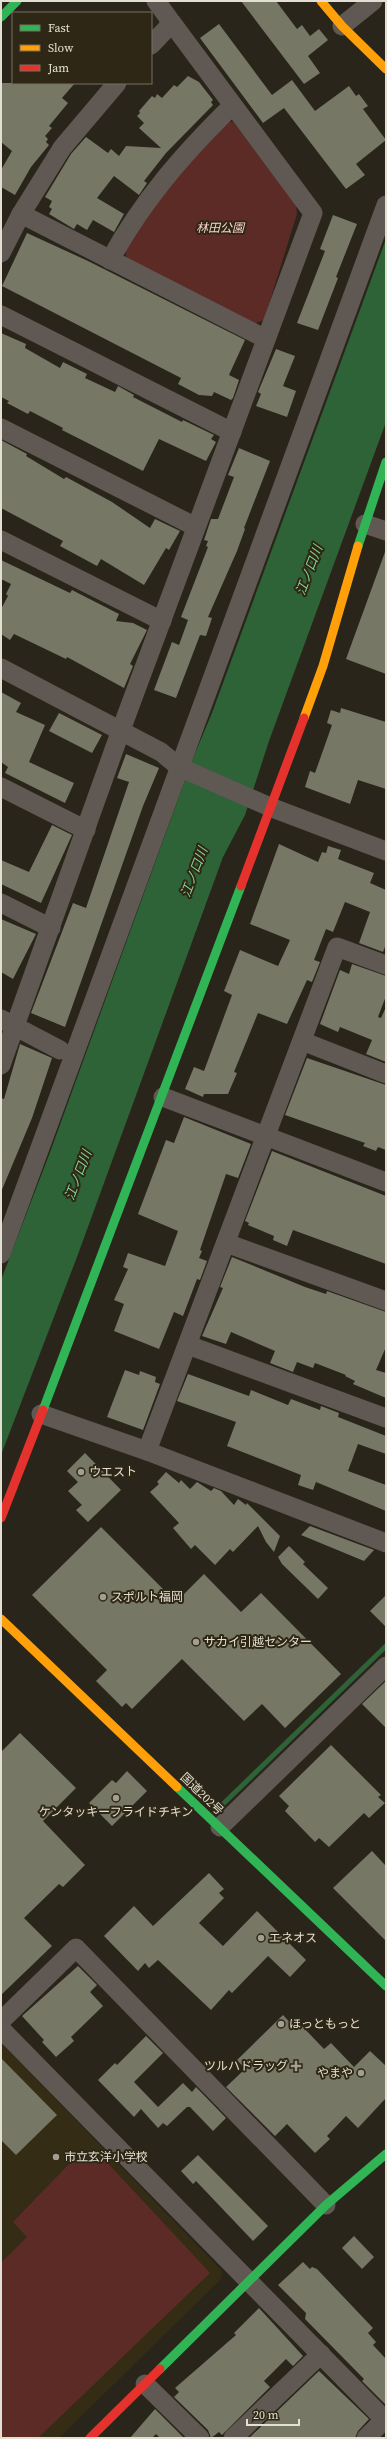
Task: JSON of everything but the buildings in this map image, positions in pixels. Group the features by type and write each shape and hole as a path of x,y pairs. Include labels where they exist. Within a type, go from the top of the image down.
{"main road":[{"path":"1,17 17,1"},
{"path":"321,1 342,26 386,69"},
{"path":"1,1518 163,1097 323,666 365,524 386,462"},
{"name":"国道202号","path":"1,1619 386,1986"},
{"path":"90,2438 326,2205 386,2154"}],"street":[{"path":"1,1065 8,1023 51,928 121,730 313,213 232,106 156,1"},
{"path":"342,26 373,1"},
{"path":"152,44 172,23"},
{"path":"1,253 21,214 62,148 116,84"},
{"path":"110,260 141,209 161,180 192,145 232,106"},
{"path":"1,1254 386,205"},
{"path":"21,214 266,339"},
{"path":"1,315 232,432"},
{"path":"1,428 196,527"},
{"path":"365,524 386,531"},
{"path":"1,540 162,621"},
{"path":"1,668 161,752 179,767 270,806 386,851"},
{"path":"1,787 86,830"},
{"path":"1,903 51,928"},
{"path":"148,1451 337,947 386,965"},
{"path":"8,1023 60,1050"},
{"path":"302,1041 386,1074"},
{"path":"163,1097 386,1182"},
{"path":"226,1243 386,1301"},
{"path":"188,1345 386,1418"},
{"path":"41,1414 148,1451 386,1543"},
{"path":"220,1827 386,1666"},
{"path":"1,2021 76,1948 326,2205"},
{"path":"1,2030 249,2280 385,2421 366,2438"},
{"path":"233,2438 321,2354"},
{"path":"145,2384 200,2438"}],"shaded area":[{"name":"市立玄洋小学校","path":"1,2043 222,2271 221,2279 59,2438 1,2438"}],"green space":[{"name":"林田公園","path":"224,121 233,122 296,204 297,214 264,320 253,324 127,260 125,251 147,213"},
{"name":"市立玄洋小学校","path":"102,2157 210,2273 38,2438 1,2438 1,2263 27,2237 13,2222 75,2158"}],"water":[{"name":"江ノ口川","path":"386,239 386,422 269,741 245,815 223,857 77,1257 1,1455 1,1280 49,1155 193,758 212,713"}],"waterway":[{"path":"222,1805 386,1646"}],"traffic: fast":[{"path":"1,17 17,1"},
{"path":"358,546 386,462"},
{"path":"43,1410 241,886"},
{"path":"177,1787 386,1986"},
{"path":"160,2369 326,2205 386,2154"}],"traffic: slow":[{"path":"321,1 342,26 386,69"},
{"path":"304,718 323,666 358,546"},
{"path":"1,1619 177,1787"}],"traffic: jam":[{"path":"241,886 304,718"},
{"path":"1,1518 43,1410"},
{"path":"90,2438 160,2369"}],"place":[{"name":"ウエスト","path":"81,1472"},
{"name":"スポルト福岡","path":"103,1597"},
{"name":"サカイ引越センター","path":"196,1642"},
{"name":"ケンタッキーフライドチキン","path":"116,1798"},
{"name":"エネオス","path":"261,1938"},
{"name":"ほっともっと","path":"281,2024"},
{"name":"ツルハドラッグ","path":"296,2066"},
{"name":"やまや","path":"361,2073"},
{"name":"市立玄洋小学校","path":"56,2157"}]}
